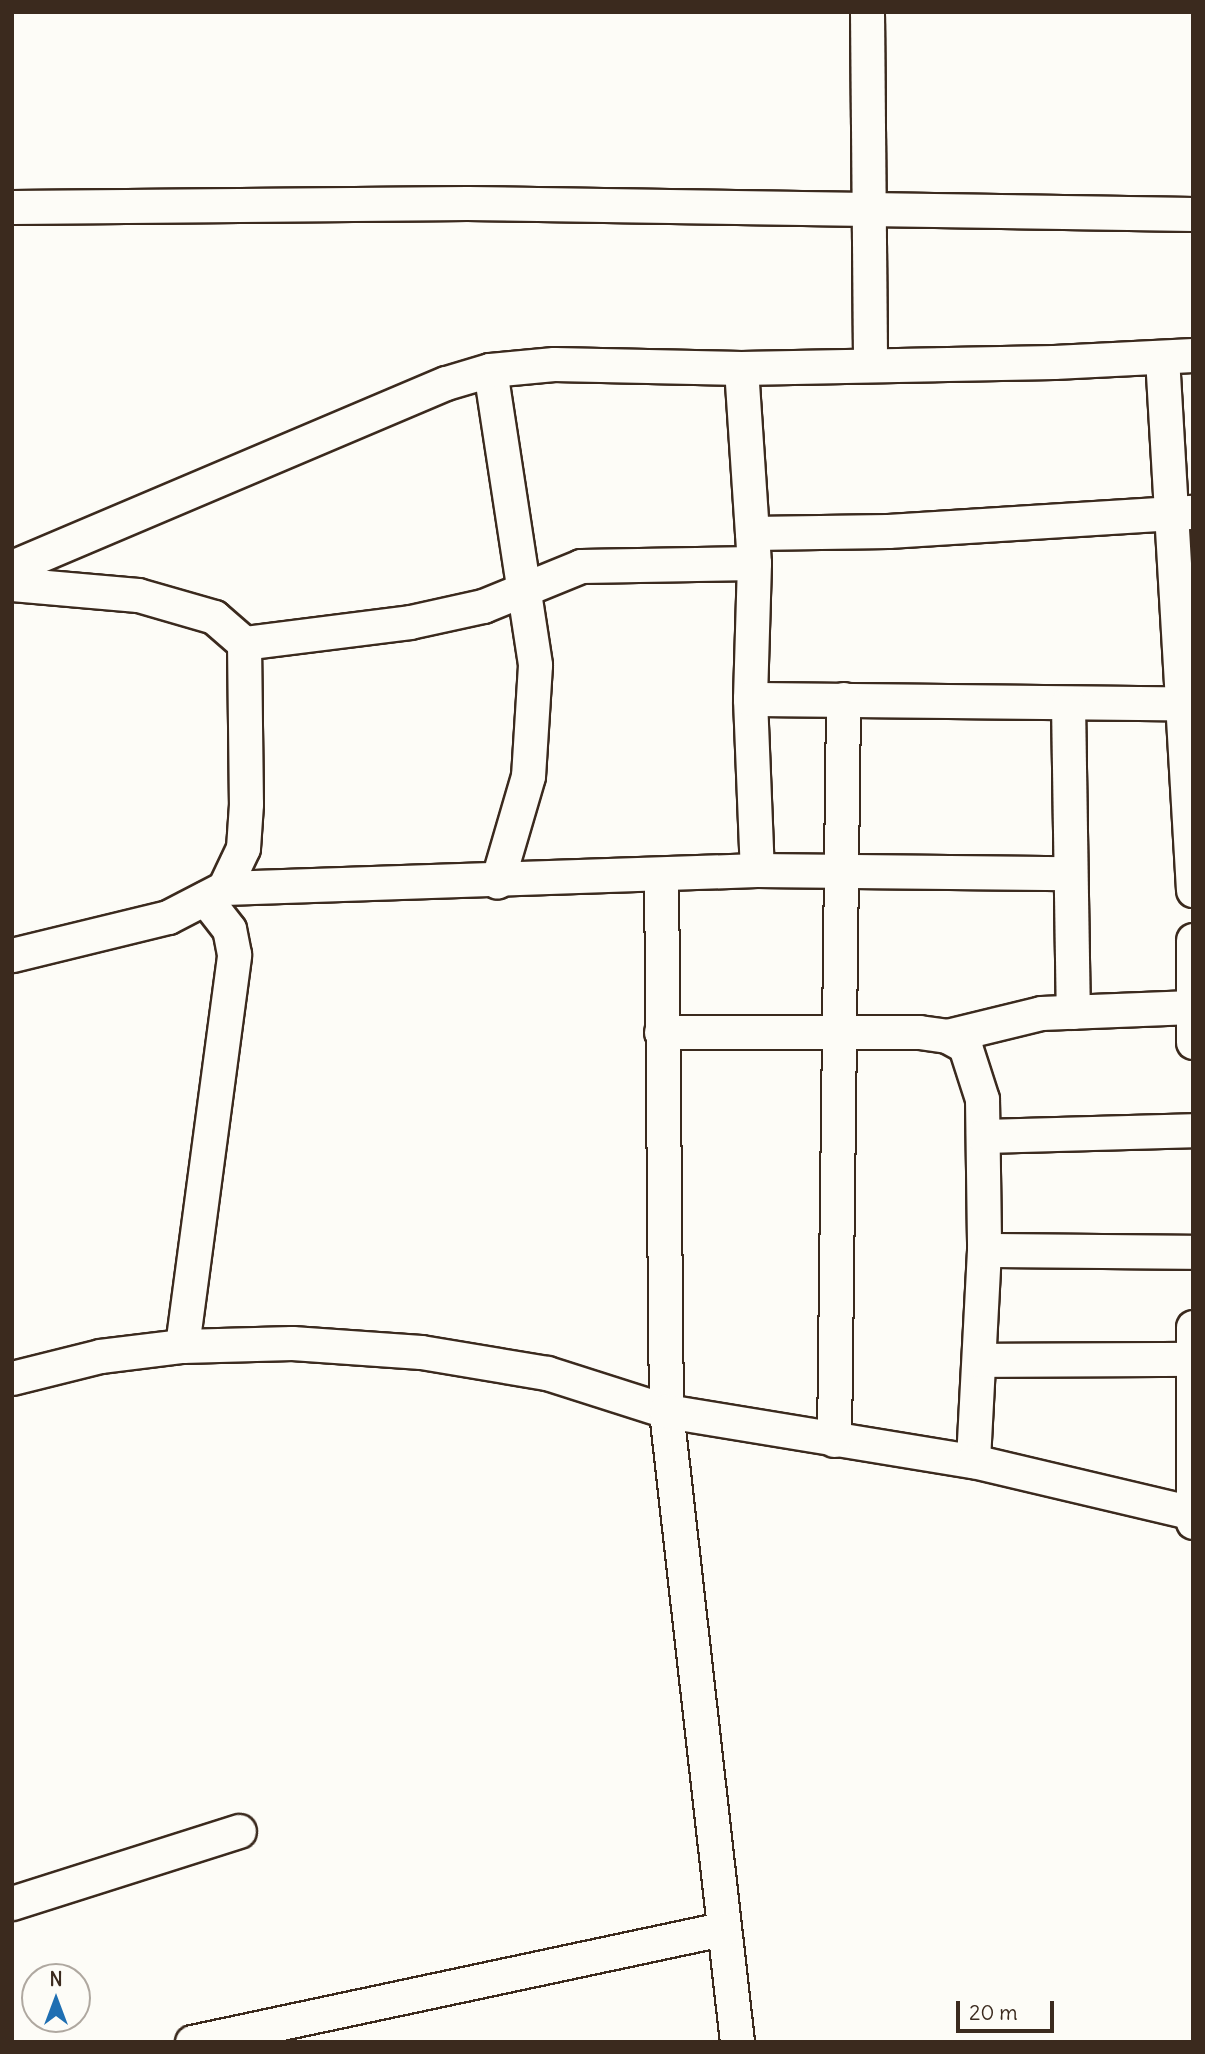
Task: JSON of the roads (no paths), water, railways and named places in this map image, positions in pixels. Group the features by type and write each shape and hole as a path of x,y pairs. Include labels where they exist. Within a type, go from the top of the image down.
{"street":[{"path":"867,12 870,365"},
{"path":"12,207 467,203 1193,214"},
{"path":"12,567 446,383 490,370 554,364 741,368 1178,356 1193,890"},
{"path":"741,368 753,548 750,699 757,870"},
{"path":"490,370 535,665 535,716 528,776 497,882"},
{"path":"243,643 410,622 483,606 581,566 901,531 1182,513"},
{"path":"12,584 138,596 214,617 243,643 244,837 215,893 229,929 234,954 182,1346"},
{"path":"750,699 1189,704"},
{"path":"834,1440 843,699"},
{"path":"1068,703 1073,1012"},
{"path":"12,955 168,917 215,893 757,870 1069,873"},
{"path":"662,875 661,1032 666,1411 722,1928 737,2042"},
{"path":"1193,940 1193,1042"},
{"path":"661,1032 837,1029 947,1036 1005,1019 1073,1012 1192,1007"},
{"path":"947,1036 965,1046 974,1065 983,1136 984,1250 973,1461"},
{"path":"983,1136 1193,1130"},
{"path":"984,1250 1193,1252"},
{"path":"12,1378 100,1356 182,1346 292,1343 421,1352 547,1373 666,1411 973,1461 1192,1516 1193,1327"},
{"path":"979,1360 1193,1359"},
{"path":"12,1903 239,1831"},
{"path":"192,2042 722,1928"}]}
